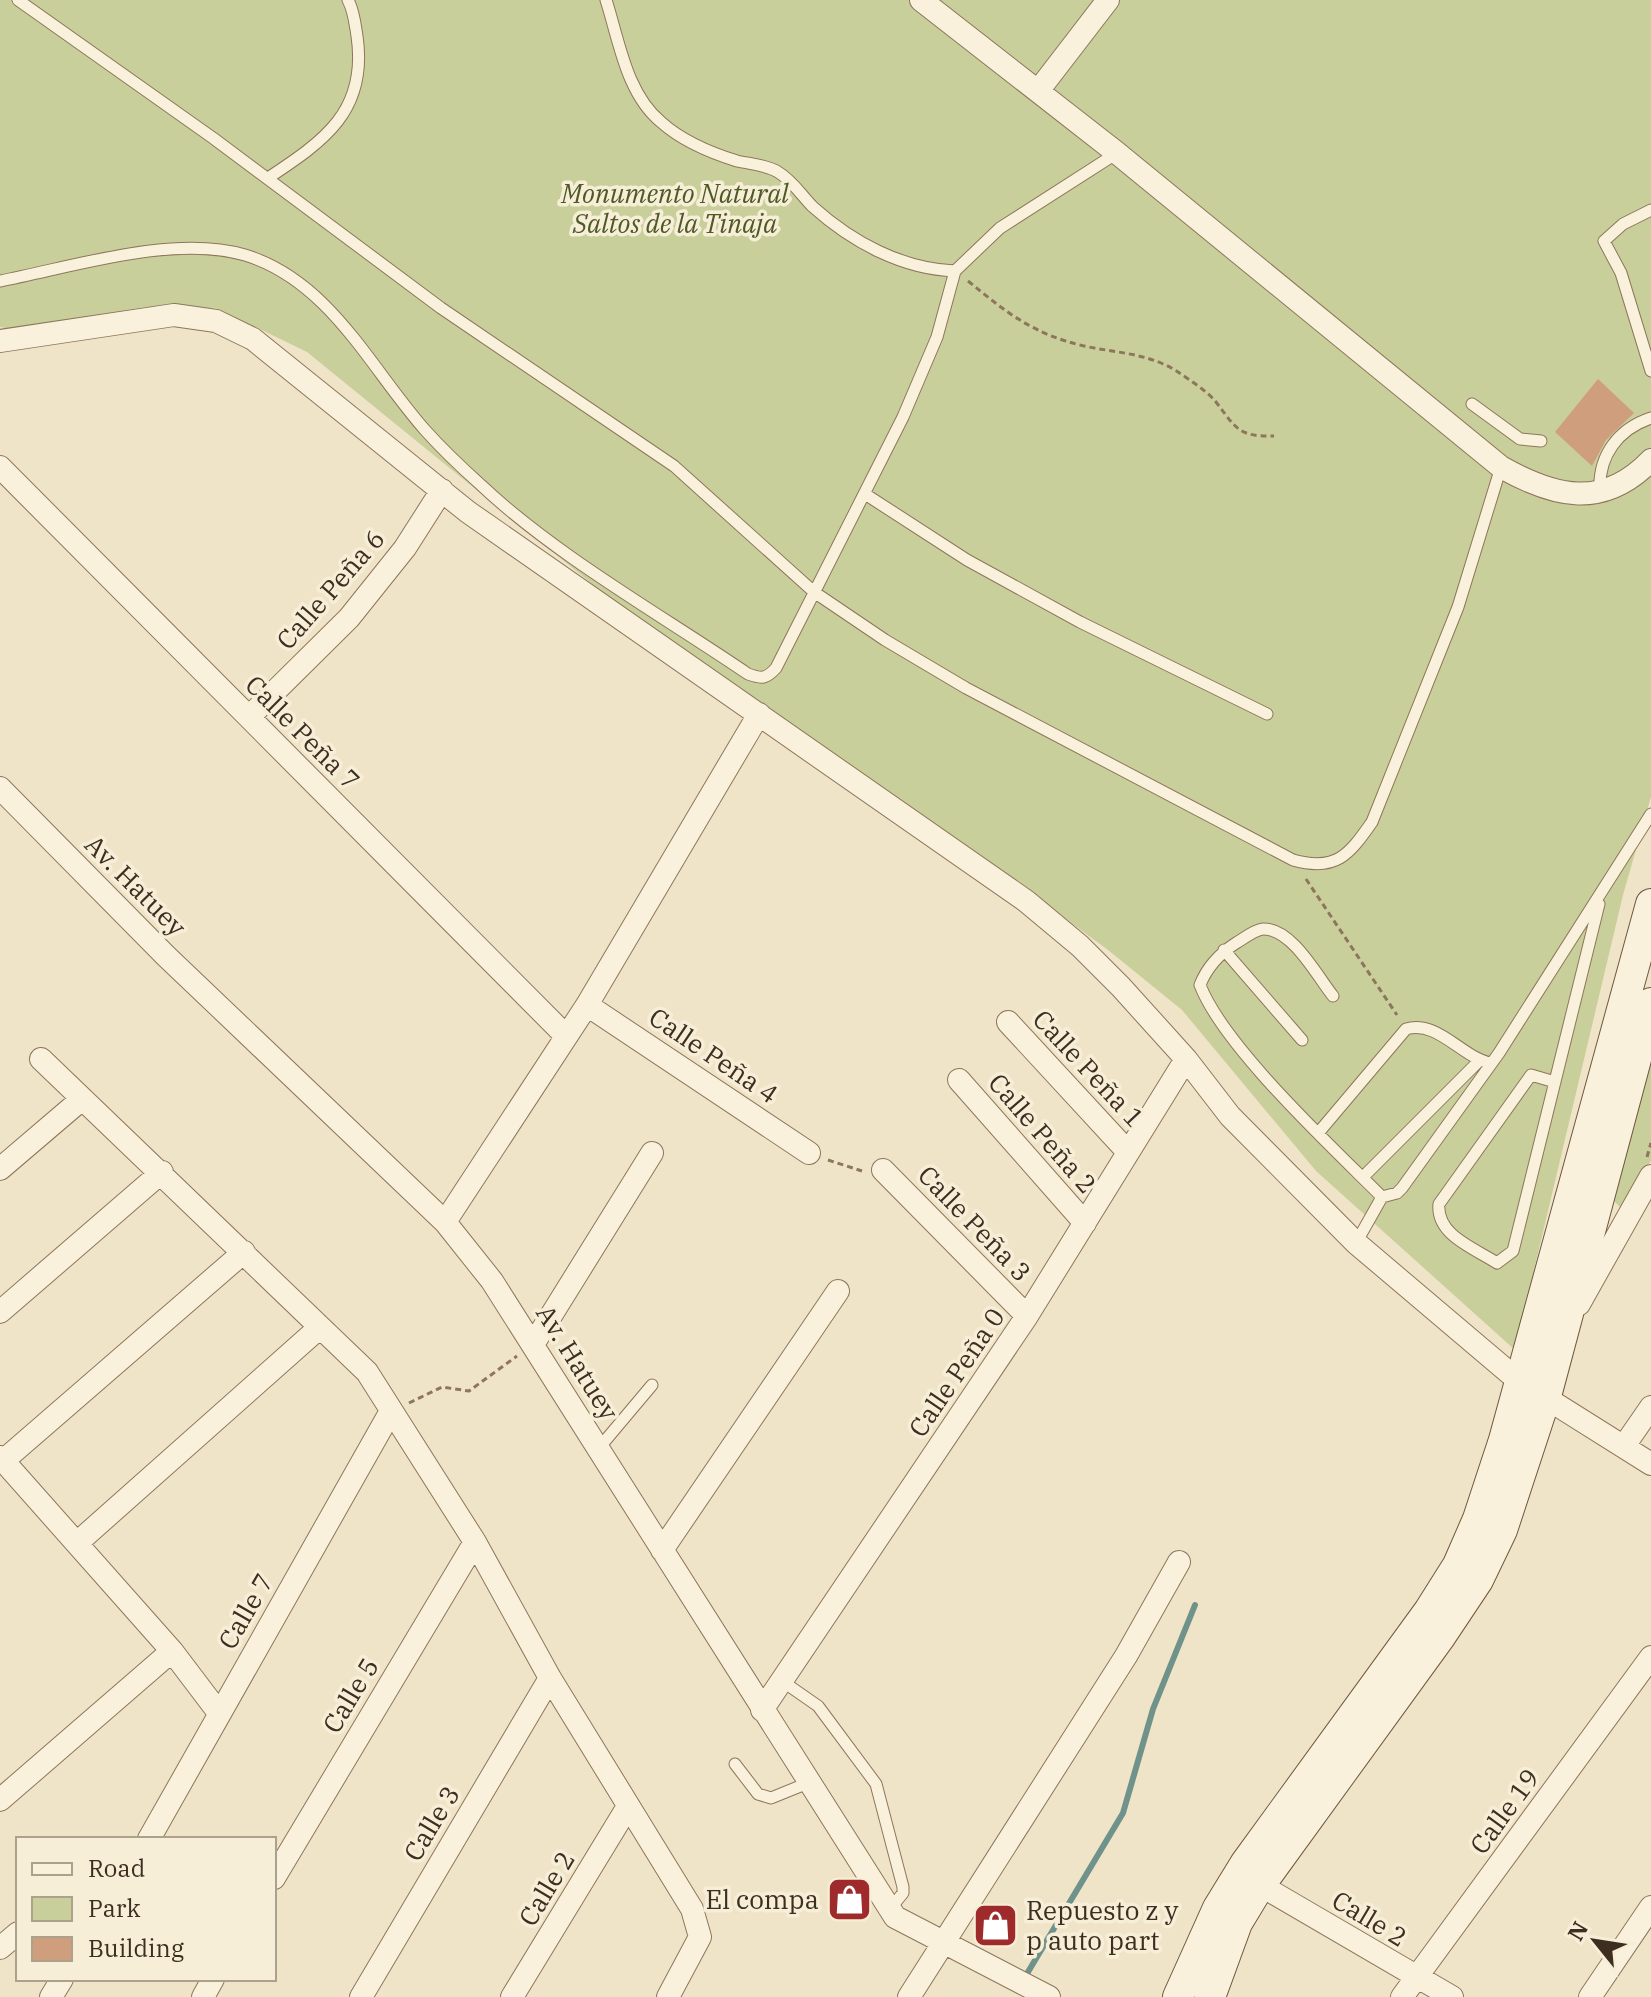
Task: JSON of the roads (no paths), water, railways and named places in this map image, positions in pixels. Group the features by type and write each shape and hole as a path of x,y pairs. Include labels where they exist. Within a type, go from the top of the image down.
{"main road":[{"path":"1178,1997 1218,1908 1245,1864 1429,1611 1458,1565 1482,1506 1519,1381 1651,904"},
{"path":"1210,1997 1237,1923 1260,1885 1478,1580 1502,1530 1546,1396 1651,1003"}],"street":[{"path":"921,0 1117,153 1501,467 1539,488 1570,494 1600,491 1647,472"},
{"path":"1038,91 1108,0"},
{"path":"0,341 174,315 216,321 253,339 442,490 650,641 1026,901 1080,946 1186,1059 1239,1126 1356,1243 1519,1381 1651,1464"},
{"name":"Calle Peña 7","path":"0,467 566,1036"},
{"name":"Calle Peña 6","path":"249,717 349,618 405,548 442,490"},
{"path":"445,1222 587,1005 759,714"},
{"name":"Av. Hatuey","path":"0,788 166,956 445,1222 492,1281 534,1343 808,1783 902,1923 1049,1997"},
{"name":"Calle Peña 4","path":"587,1005 809,1153"},
{"name":"Calle Peña 1","path":"1008,1022 1128,1152"},
{"path":"41,1059 367,1372 475,1542 550,1678 627,1808 692,1909 700,1937 694,1954 668,1997"},
{"name":"Calle Peña 0","path":"762,1710 1027,1316 1186,1059"},
{"name":"Calle Peña 2","path":"959,1080 1085,1223"},
{"path":"0,1169 82,1099"},
{"path":"534,1343 652,1153"},
{"name":"Calle Peña 3","path":"883,1170 1027,1316"},
{"path":"0,1312 162,1172"},
{"path":"1563,1333 1651,1176"},
{"path":"219,1713 172,1651 2,1459 244,1252"},
{"path":"662,1550 838,1291"},
{"path":"77,1543 319,1328"},
{"path":"1624,1446 1651,1407"},
{"name":"Calle 7","path":"150,1837 391,1411"},
{"name":"Calle 5","path":"276,1875 475,1542"},
{"path":"909,1997 1126,1656 1179,1562"},
{"path":"0,1800 172,1651"},
{"name":"Calle 19","path":"1402,1997 1651,1657"},
{"name":"Calle 3","path":"361,1997 550,1678"},
{"name":"Calle 2","path":"512,1997 627,1808"},
{"name":"Calle 2","path":"1260,1885 1416,1979 1452,1997"},
{"path":"1590,1997 1651,1907"},
{"path":"0,1948 16,1935"}],"lane":[{"path":"18,0 268,178 453,316 674,466 814,592 885,640 966,688 1293,860 1316,866 1334,862 1354,848 1372,822 1458,607 1501,467"},
{"path":"268,178 330,134 346,113 359,52 348,0"},
{"path":"606,0 628,73 643,101 661,122 712,153 776,170 847,233 885,255 928,270 955,271"},
{"path":"0,281 143,253 204,248 246,256 283,273 315,296 350,333 425,429 483,487 547,538 748,674 768,677 776,668 865,494 937,337 955,271 1000,228 1117,153"},
{"path":"1651,210 1623,224 1604,241 1621,273 1651,371"},
{"path":"1472,404 1520,439 1541,441"},
{"path":"1600,491 1599,472 1623,431 1651,418"},
{"path":"865,494 967,560 1080,622 1267,714"},
{"path":"1356,1243 1382,1197 1402,1188 1602,892 1651,814"},
{"path":"1555,1082 1531,1075 1439,1204 1444,1229 1497,1263 1513,1251 1555,1082 1602,892"},
{"path":"1333,996 1288,940 1274,930 1259,929 1224,950 1205,971 1200,985 1205,998 1252,1060 1382,1197"},
{"path":"1224,950 1302,1040"},
{"path":"1319,1132 1406,1029 1428,1027 1485,1062"},
{"path":"1363,1177 1485,1062"},
{"path":"599,1448 652,1385"},
{"path":"782,1681 818,1706 876,1784 903,1887 903,1893 890,1909"},
{"path":"735,1764 758,1794 771,1798 808,1783"}],"waterway":[{"path":"1025,1977 1123,1813 1153,1709 1195,1605"}],"place":[{"name":"El compa","path":"850,1899"},
{"name":"Repuesto z y p auto part","path":"995,1925"}],"park label":[{"name":"Monumento Natural Saltos de la Tinaja","path":"675,208"}]}
